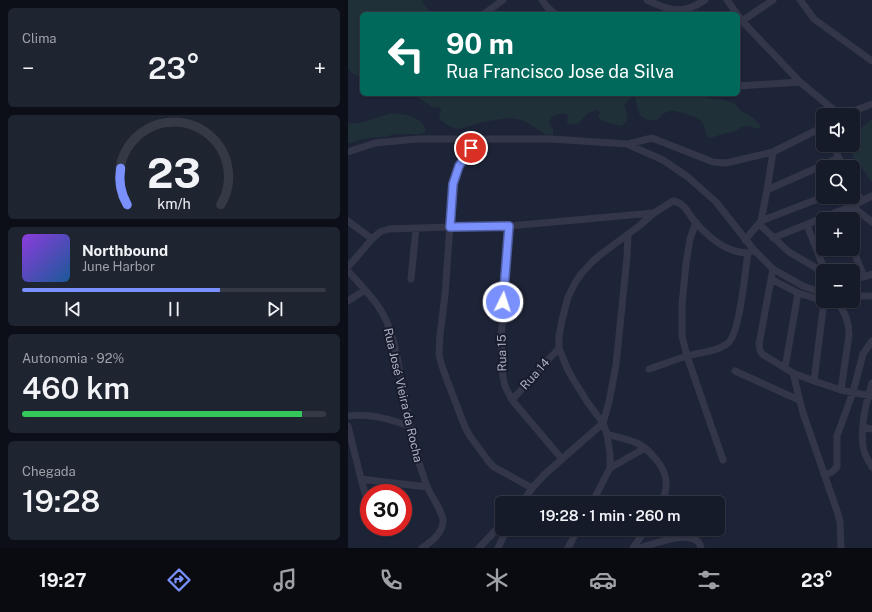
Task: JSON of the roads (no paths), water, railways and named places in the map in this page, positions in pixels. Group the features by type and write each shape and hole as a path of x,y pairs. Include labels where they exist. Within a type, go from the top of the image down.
{"street":[{"path":"487,12 503,0"},
{"path":"542,0 553,12"},
{"path":"647,0 661,7 680,11 695,6 705,0"},
{"path":"727,0 735,12"},
{"path":"740,16 772,0"},
{"path":"800,0 814,18 872,61"},
{"path":"740,18 800,82 832,108"},
{"path":"740,86 800,82"},
{"path":"860,108 872,104"},
{"path":"348,152 375,143 417,139 552,139 627,144 652,138 713,162 726,163 773,152 816,131"},
{"path":"477,139 459,166 453,184 439,354 467,432 494,467 532,488"},
{"path":"627,144 663,160 688,177 716,202 745,240 751,252 773,270 803,286 816,291"},
{"path":"760,223 773,152"},
{"path":"767,190 839,158 836,152"},
{"path":"839,212 872,196"},
{"path":"745,240 760,223 816,199"},
{"path":"596,496 610,468 610,454 607,434 603,424 573,379 559,348 559,336 562,320 568,297 575,283 581,274 600,255 654,213 673,201 679,202 712,238 736,251 751,252"},
{"path":"852,206 872,222"},
{"path":"348,267 372,239 380,232 389,229 509,226 654,213"},
{"path":"348,221 372,239"},
{"path":"773,238 816,221"},
{"path":"696,222 690,239 686,264 682,304 682,336 687,356 723,460"},
{"path":"760,223 773,238 789,252 816,268"},
{"path":"807,224 821,264"},
{"name":"Rua 15","path":"509,226 501,341 502,377 512,400 562,459"},
{"path":"411,279 416,228"},
{"path":"527,496 545,474 603,424 616,365 628,234"},
{"path":"649,369 687,356 718,348 729,342 734,334 738,318 751,252"},
{"path":"856,256 864,277"},
{"path":"773,270 759,344 762,354 793,373 814,381 841,390 870,395"},
{"name":"Rua José Vieira da Rocha","path":"348,271 378,306 391,333 399,364 417,460 427,487 442,516 442,527 432,541 422,548"},
{"path":"860,277 872,274"},
{"path":"771,279 798,293 816,299"},
{"path":"348,300 365,290"},
{"path":"786,368 798,293"},
{"path":"860,296 872,296"},
{"path":"814,381 823,308"},
{"path":"840,308 849,327 841,390"},
{"path":"824,475 832,472 837,467 837,436 853,392 863,354 872,341"},
{"name":"Rua 14","path":"512,400 559,348"},
{"path":"735,371 799,400"},
{"path":"793,373 799,400 837,511 840,522 841,548"},
{"path":"872,383 862,437 863,446 872,467"},
{"path":"348,416 362,415 382,417 410,426"},
{"path":"348,426 362,484"},
{"path":"863,427 872,429"},
{"path":"607,434 632,441 645,448 657,459 664,470 666,479 664,496"},
{"path":"610,468 645,448"},
{"path":"361,479 427,487"},
{"path":"479,548 495,531"},
{"path":"498,548 504,536"},
{"path":"568,548 574,536"},
{"path":"633,548 641,536"},
{"path":"640,548 668,539 683,537 698,540 702,548"}]}
